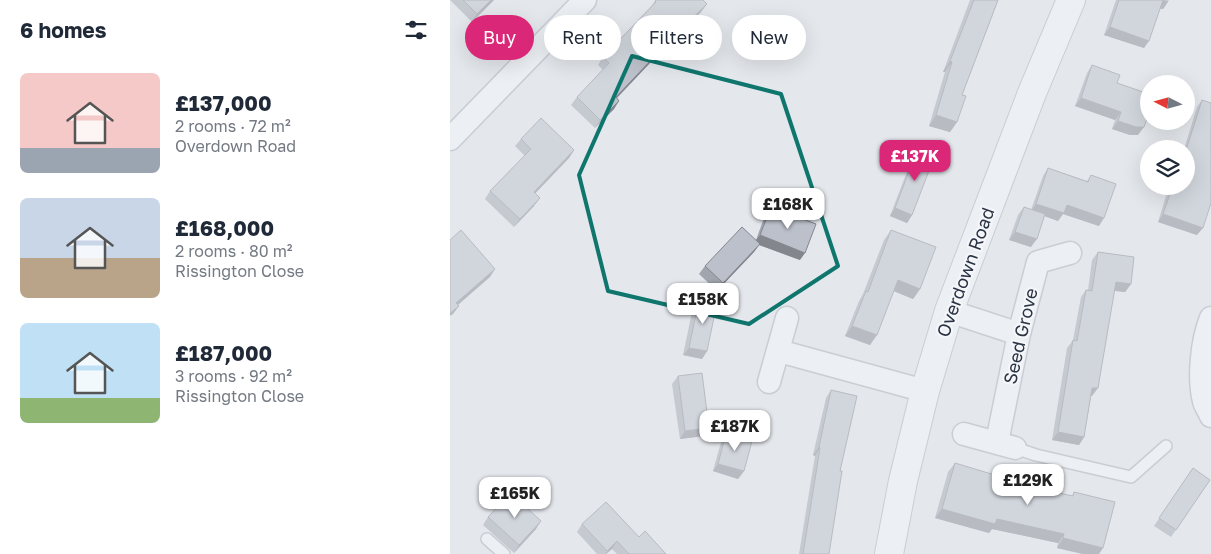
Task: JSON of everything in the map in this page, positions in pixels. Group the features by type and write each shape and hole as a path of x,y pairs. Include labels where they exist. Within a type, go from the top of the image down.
{"street":[{"path":"450,139 585,0"},
{"name":"Overdown Road","path":"889,554 903,481 949,311 1032,93 1071,0"},
{"name":"Seed Grove","path":"1006,445 1019,334 1038,262 1070,254"},
{"path":"949,311 1019,334"},
{"path":"769,382 787,318"},
{"path":"1211,318 1207,329 1201,364 1204,401 1211,416"},
{"path":"778,351 926,391"},
{"path":"964,434 1006,445"}],"lane":[{"path":"1006,445 1036,455 1131,477 1166,446"},
{"path":"487,539 504,554"}],"highlighted area":[{"path":"632,56 781,94 838,266 749,324 608,291 579,175"}],"building":[{"path":"463,0 491,0 477,14"},
{"path":"703,0 707,4 696,15 643,15 655,1"},
{"path":"974,0 998,0 962,95 966,96 957,122 936,115 952,62 950,61"},
{"path":"1119,0 1163,0 1149,41 1110,27"},
{"path":"631,28 631,60 651,60 616,97 619,101 600,120 577,97 609,63 606,60 621,60 621,38"},
{"path":"1092,65 1120,75 1117,83 1140,91 1140,127 1118,121 1121,112 1081,98"},
{"path":"1202,100 1211,103 1211,203 1203,228 1163,214 1170,195 1195,195 1195,140 1189,140 1192,130 1195,130 1195,122"},
{"path":"541,118 574,150 534,192 540,198 520,219 490,191 531,149 521,139"},
{"path":"918,148 935,155 912,215 895,208"},
{"path":"1048,168 1088,182 1091,175 1116,184 1104,218 1067,205 1064,213 1036,204"},
{"path":"771,207 816,224 805,253 760,235"},
{"path":"1024,207 1045,214 1037,239 1015,232"},
{"path":"742,227 760,244 723,283 705,266"},
{"path":"461,230 495,269 456,303 459,306 450,313 450,240"},
{"path":"891,230 936,247 920,289 898,280 877,335 852,326 866,291 868,292"},
{"path":"1098,252 1134,257 1131,284 1116,282 1098,388 1092,388 1084,437 1058,432 1073,340 1077,341 1086,290 1092,291"},
{"path":"699,299 717,303 707,351 689,348"},
{"path":"702,373 709,428 685,431 678,376"},
{"path":"831,390 857,396 840,471 842,471 829,554 803,554 819,447"},
{"path":"726,434 752,441 744,471 718,464"},
{"path":"955,463 1008,479 1007,482 1073,496 1074,492 1115,502 1103,548 1063,538 1064,534 997,519 995,524 942,509"},
{"path":"1193,468 1210,480 1176,530 1159,518"},
{"path":"511,493 541,521 519,545 488,517"},
{"path":"606,502 639,537 645,531 666,554 629,554 617,541 607,551 582,524"}]}
